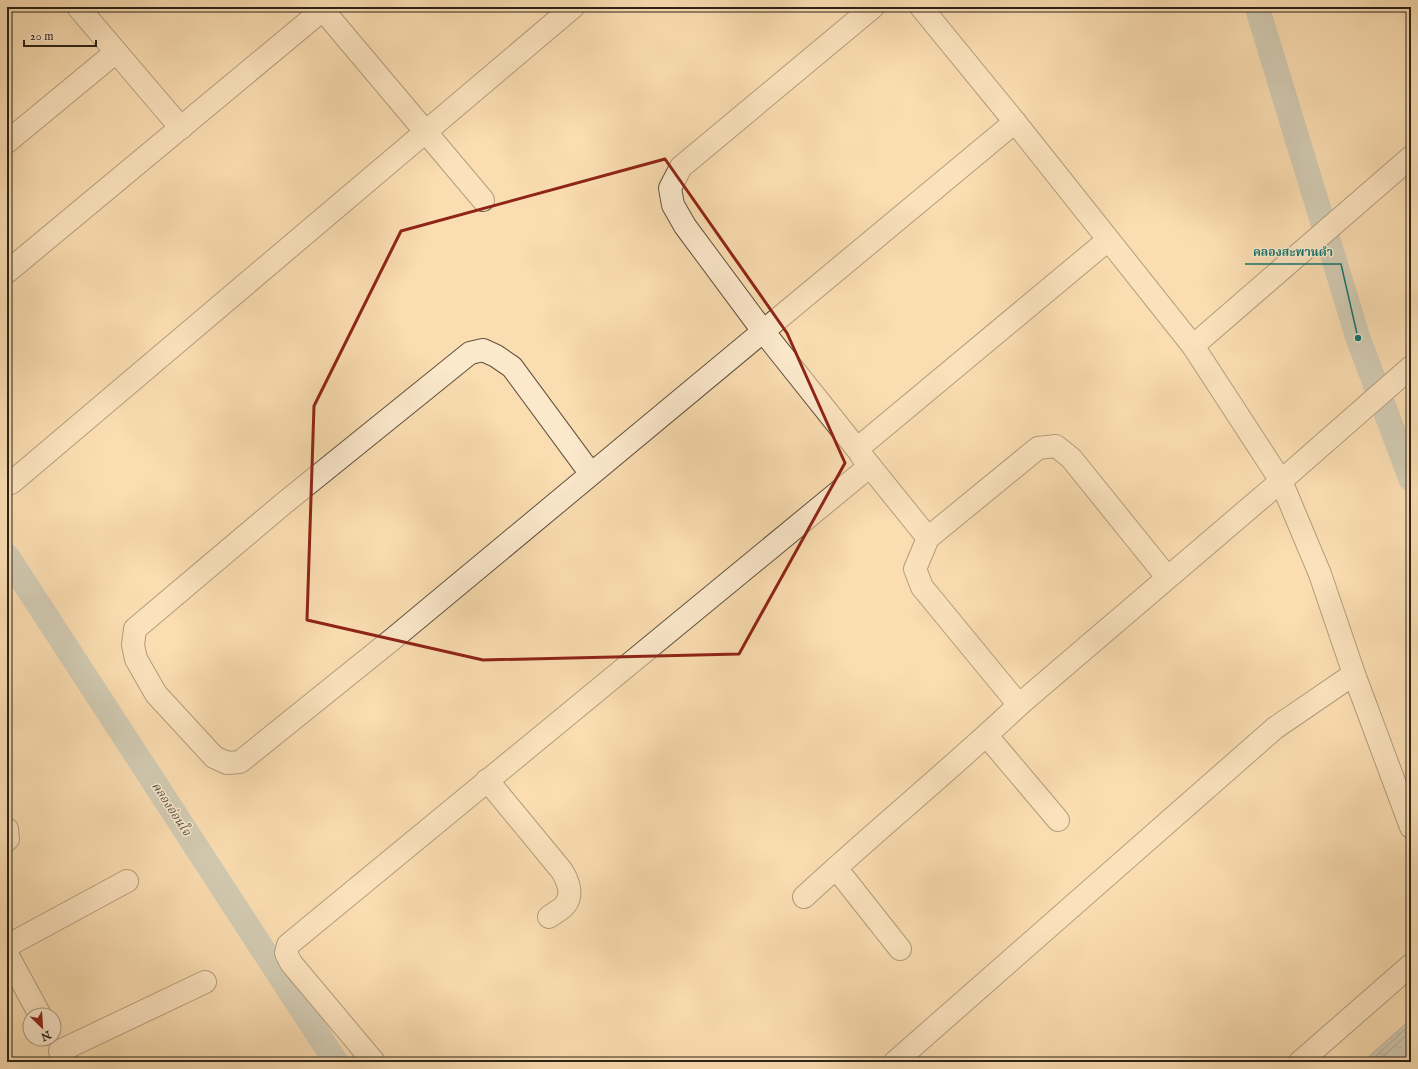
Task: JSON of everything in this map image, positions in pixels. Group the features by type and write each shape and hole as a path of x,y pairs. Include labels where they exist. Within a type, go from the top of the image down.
{"street":[{"path":"78,7 182,128"},
{"path":"11,483 573,7"},
{"path":"873,7 681,167 670,188 673,205 685,226 763,331 928,538"},
{"path":"921,7 1016,122 1193,346 1281,481 1320,574 1354,674 1411,827"},
{"path":"7,272 325,8 483,200"},
{"path":"7,142 116,52"},
{"path":"591,474 512,368 496,356 483,350 470,353 283,504 135,629 133,645 136,659 156,694 214,757 227,763 240,762 394,638 1016,122"},
{"path":"1193,346 1411,157"},
{"path":"857,449 1108,240"},
{"path":"804,897 987,736 1019,705 1281,481 1403,374"},
{"path":"1019,705 922,587 915,569 928,538 1038,448 1056,446 1072,458 1167,577"},
{"path":"374,1062 291,963 286,953 288,945 870,466"},
{"path":"895,1062 1275,728 1354,674"},
{"path":"987,736 1058,820"},
{"path":"487,780 562,871 568,881 570,893 565,905 549,917"},
{"path":"7,829 7,840"},
{"path":"836,868 900,949"},
{"path":"7,946 127,881"},
{"path":"7,954 36,1007"},
{"path":"1300,1062 1411,965"},
{"path":"59,1051 204,982"}],"highlighted area":[{"path":"665,159 787,333 845,463 739,654 483,660 307,620 314,406 401,231"}],"water":[{"path":"1411,1019 1411,1062 1363,1062"}],"waterway":[{"path":"1257,7 1358,338 1411,479"},
{"name":"คลองอ่อนใจ","path":"7,556 336,1062"}],"place":[{"name":"คลองสะพานดำ","path":"1358,338"}]}
